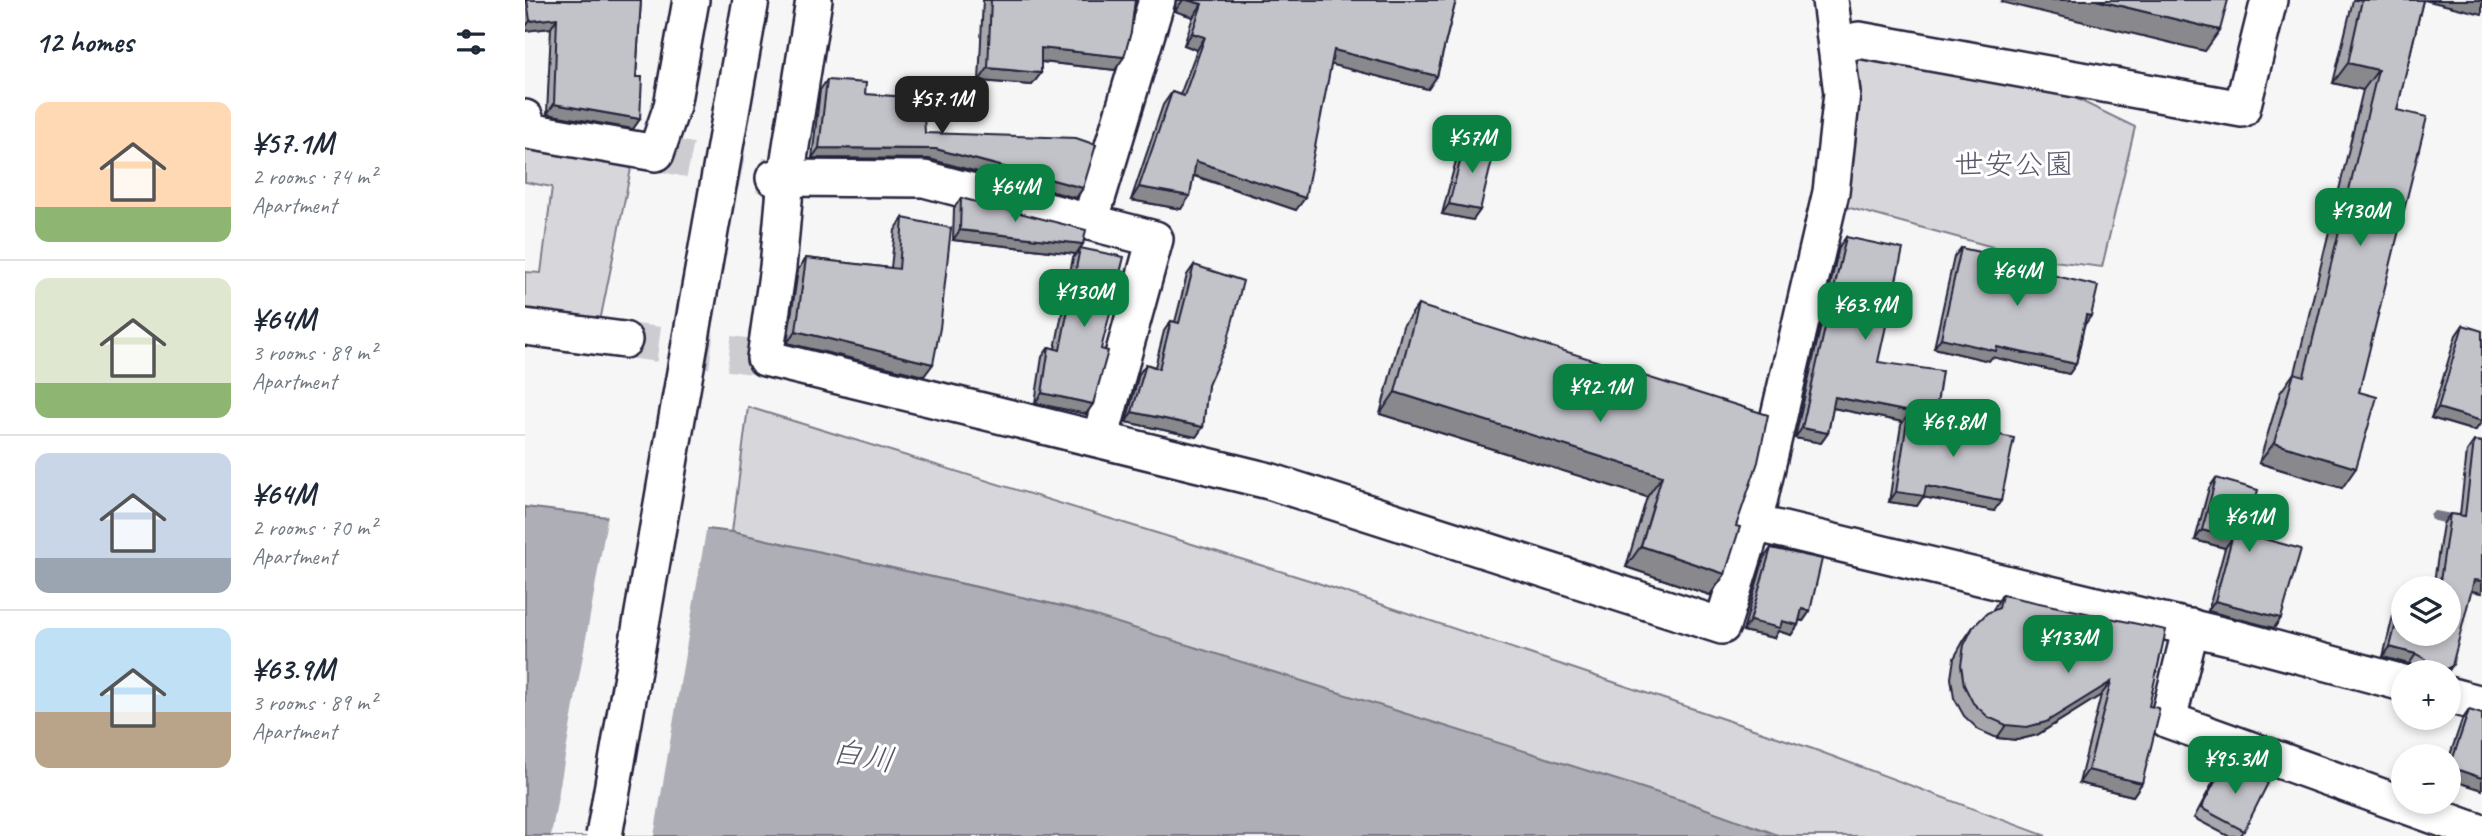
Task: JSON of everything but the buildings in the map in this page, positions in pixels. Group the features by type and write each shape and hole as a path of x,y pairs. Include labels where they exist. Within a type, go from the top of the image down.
{"street":[{"path":"526,129 656,153 673,106 691,0"},
{"path":"604,836 751,0"},
{"path":"814,0 780,178 778,267 765,358 1269,481 1722,626 1753,523 1831,192 1842,93 1830,0"},
{"path":"1090,222 1157,0"},
{"path":"1836,46 1859,40 2242,109 2269,0"},
{"path":"780,178 924,179 1155,239 1100,439"},
{"path":"525,327 624,340"},
{"path":"1753,523 2191,627 2391,680"},
{"path":"2191,627 2168,720 2482,834"},
{"path":"2461,698 2482,704"}],"green space":[{"name":"世安公園","path":"1869,50 2044,83 2135,127 2102,267 2037,259 1828,202 1848,66"},
{"path":"525,137 635,149 597,336 525,327 525,272 541,273 552,187 525,182"},
{"path":"748,407 1312,581 1813,749 2046,836 1755,836 1070,608 732,532"}],"water":[{"name":"白川","path":"525,507 732,532 1070,608 1690,803 1781,836 525,836"}],"pier":[{"path":"608,514 707,525 654,836 551,836"}],"waterway":[{"path":"2435,516 2482,525"}],"tunnel":[{"path":"656,153 774,178"},
{"path":"624,340 765,358"}]}
